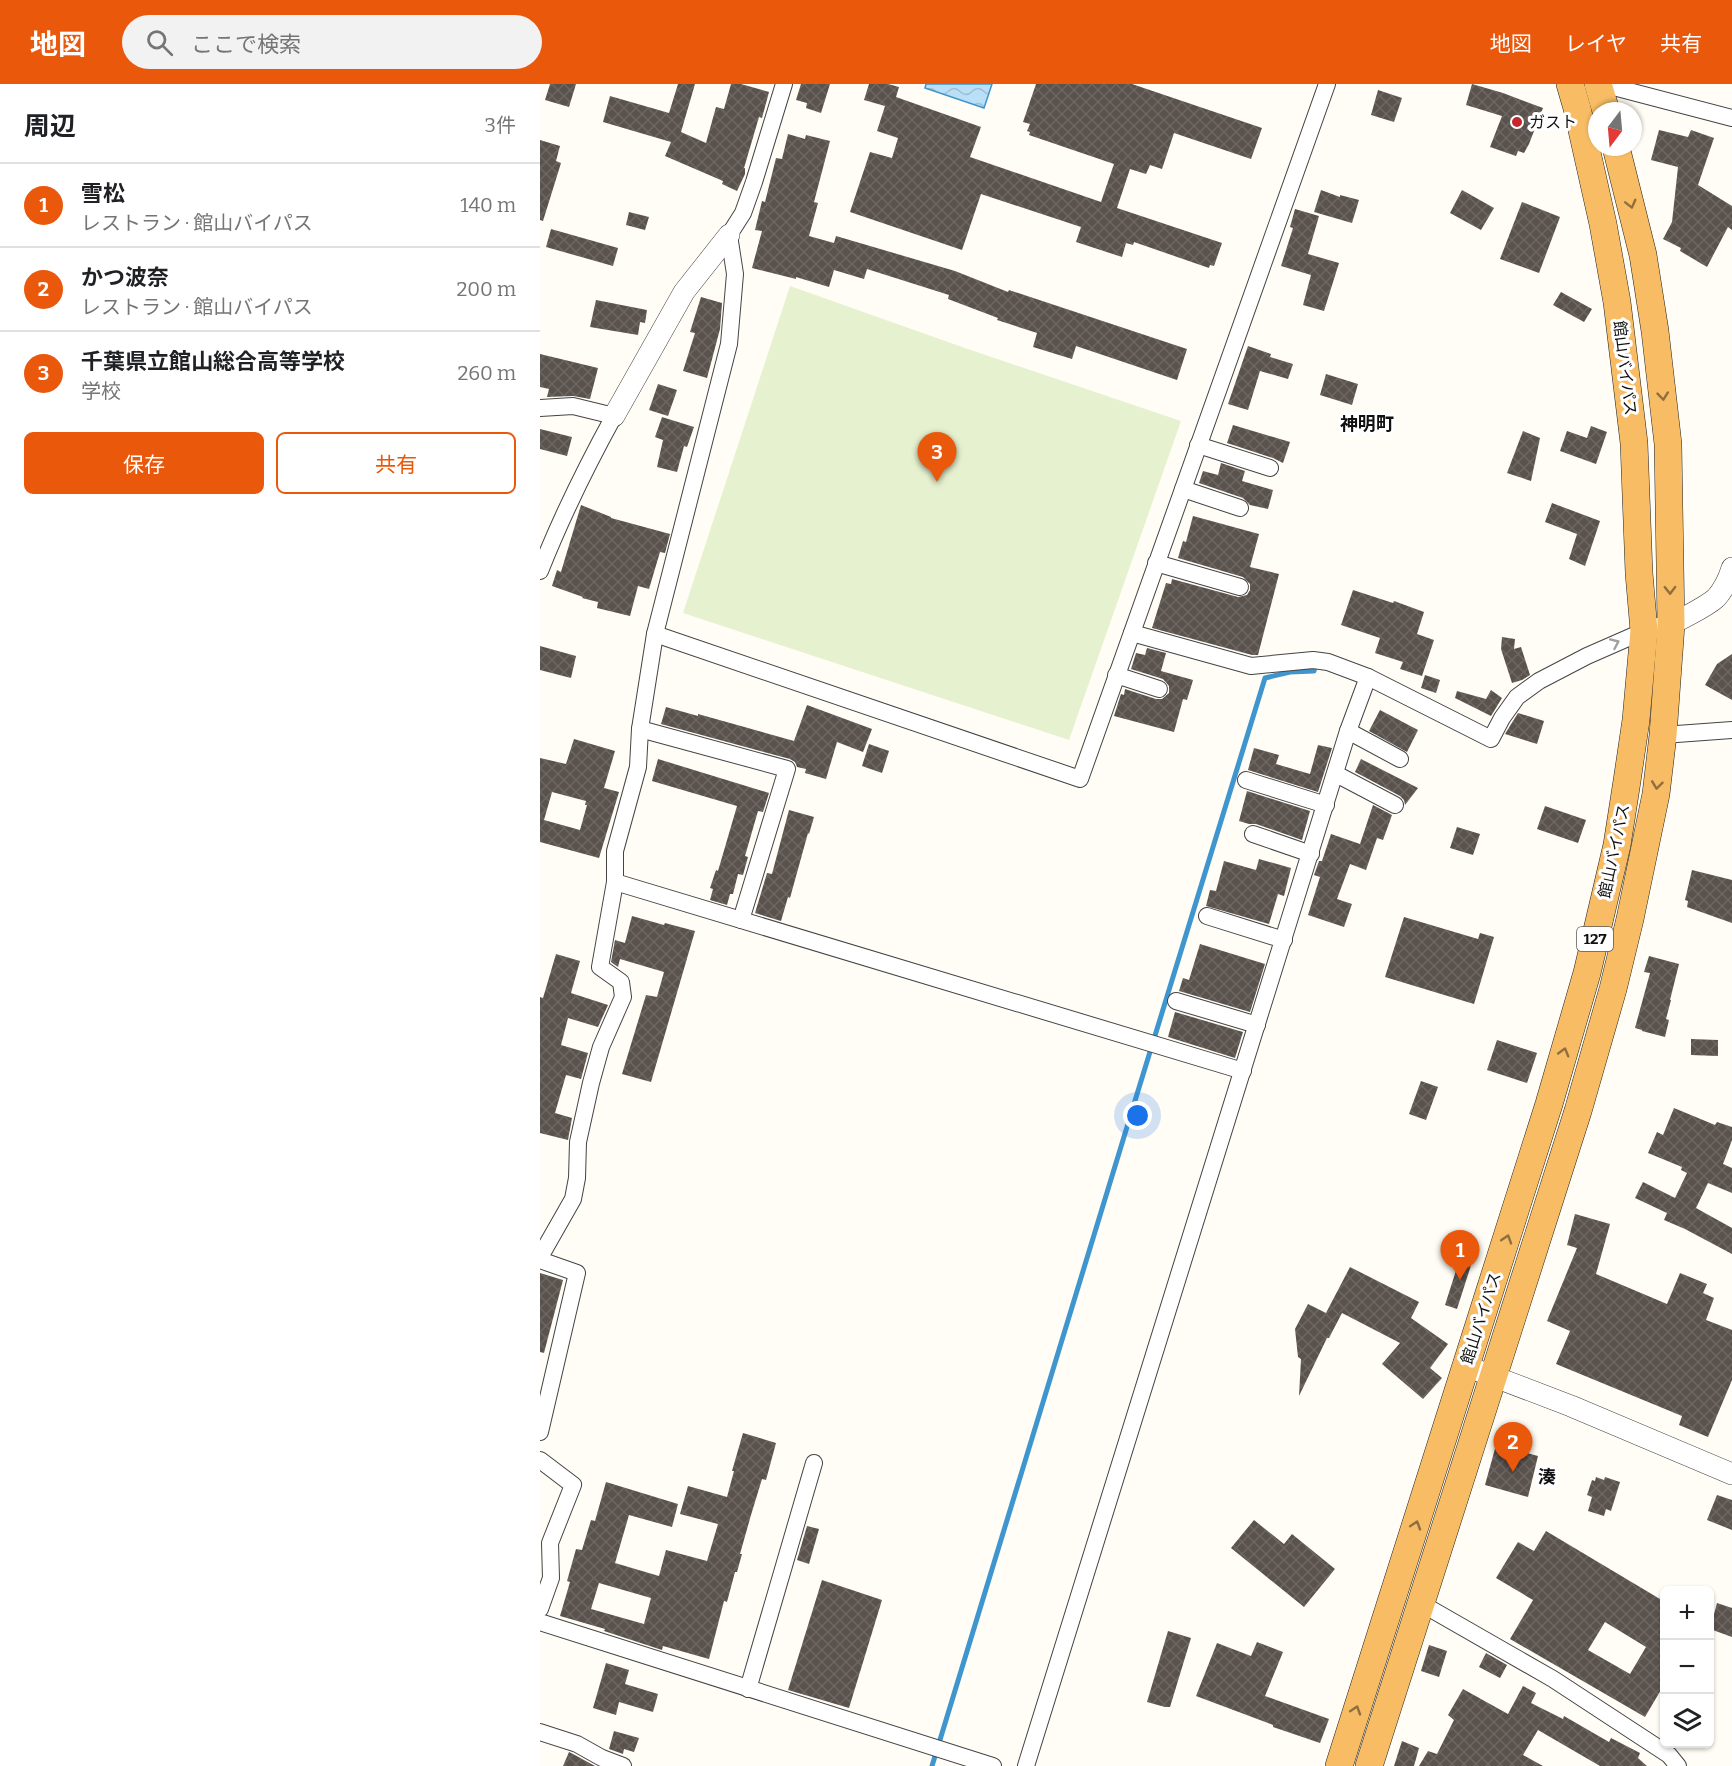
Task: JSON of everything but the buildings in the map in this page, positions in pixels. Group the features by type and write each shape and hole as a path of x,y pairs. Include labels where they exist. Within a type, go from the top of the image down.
{"highway":[{"name":"館山バイパス","path":"1339,1766 1549,1104 1587,973 1617,845 1628,782 1644,631 1639,573 1634,442 1617,302 1603,224 1570,84"},
{"path":"1600,84 1604,102"},
{"name":"館山バイパス","path":"1369,1766 1578,1111 1613,989 1645,854 1656,794 1671,625 1668,444 1644,255 1618,156"}],"street":[{"path":"540,571 591,458 684,292 729,235 743,213 784,84"},
{"path":"655,634 1080,779 1327,84"},
{"path":"1600,84 1732,118"},
{"path":"540,1432 577,1273 540,1259 573,1198 577,1178 578,1142 591,1083 601,1047 623,997 621,982 600,967 615,882 615,851 638,767 640,729 655,634 729,344 735,274 729,235"},
{"path":"540,408 573,406 614,416"},
{"path":"1198,445 1270,468"},
{"path":"1183,489 1239,508"},
{"path":"1156,563 1240,587"},
{"path":"1132,633 1251,666 1321,660 1368,677 1491,739 1517,697 1539,681 1587,656 1644,631 1671,625 1715,598 1728,580 1732,568"},
{"path":"1116,675 1159,689"},
{"path":"1026,1766 1348,731 1368,677"},
{"path":"640,729 787,769 741,920"},
{"path":"1663,735 1732,730"},
{"path":"1348,731 1400,759"},
{"path":"1336,774 1395,806"},
{"path":"1246,780 1326,806"},
{"path":"1253,834 1311,854"},
{"path":"615,882 1244,1071"},
{"path":"1207,916 1284,940"},
{"path":"1176,1001 1257,1024"},
{"path":"1466,1366 1571,1406 1732,1474"},
{"path":"540,1460 573,1485 550,1543 551,1578 540,1609"},
{"path":"748,1689 814,1463"},
{"path":"1422,1604 1553,1680 1669,1755 1678,1766"},
{"path":"540,1622 993,1766"},
{"path":"540,1732 577,1744 602,1758 623,1766"}],"green space":[{"path":"790,286 1181,421 1069,740 683,613"}],"water":[{"path":"926,84 992,84 984,108 925,88"}],"waterway":[{"path":"932,1766 1265,678 1290,672 1314,671 1315,666"}],"place":[{"name":"ガスト","path":"1517,122"},
{"name":"千葉県立館山総合高等学校","path":"937,482"},
{"name":"雪松","path":"1460,1280"},
{"name":"かつ波奈","path":"1513,1472"}],"district":[{"name":"神明町","path":"1367,424"},
{"name":"湊","path":"1547,1477"}]}
